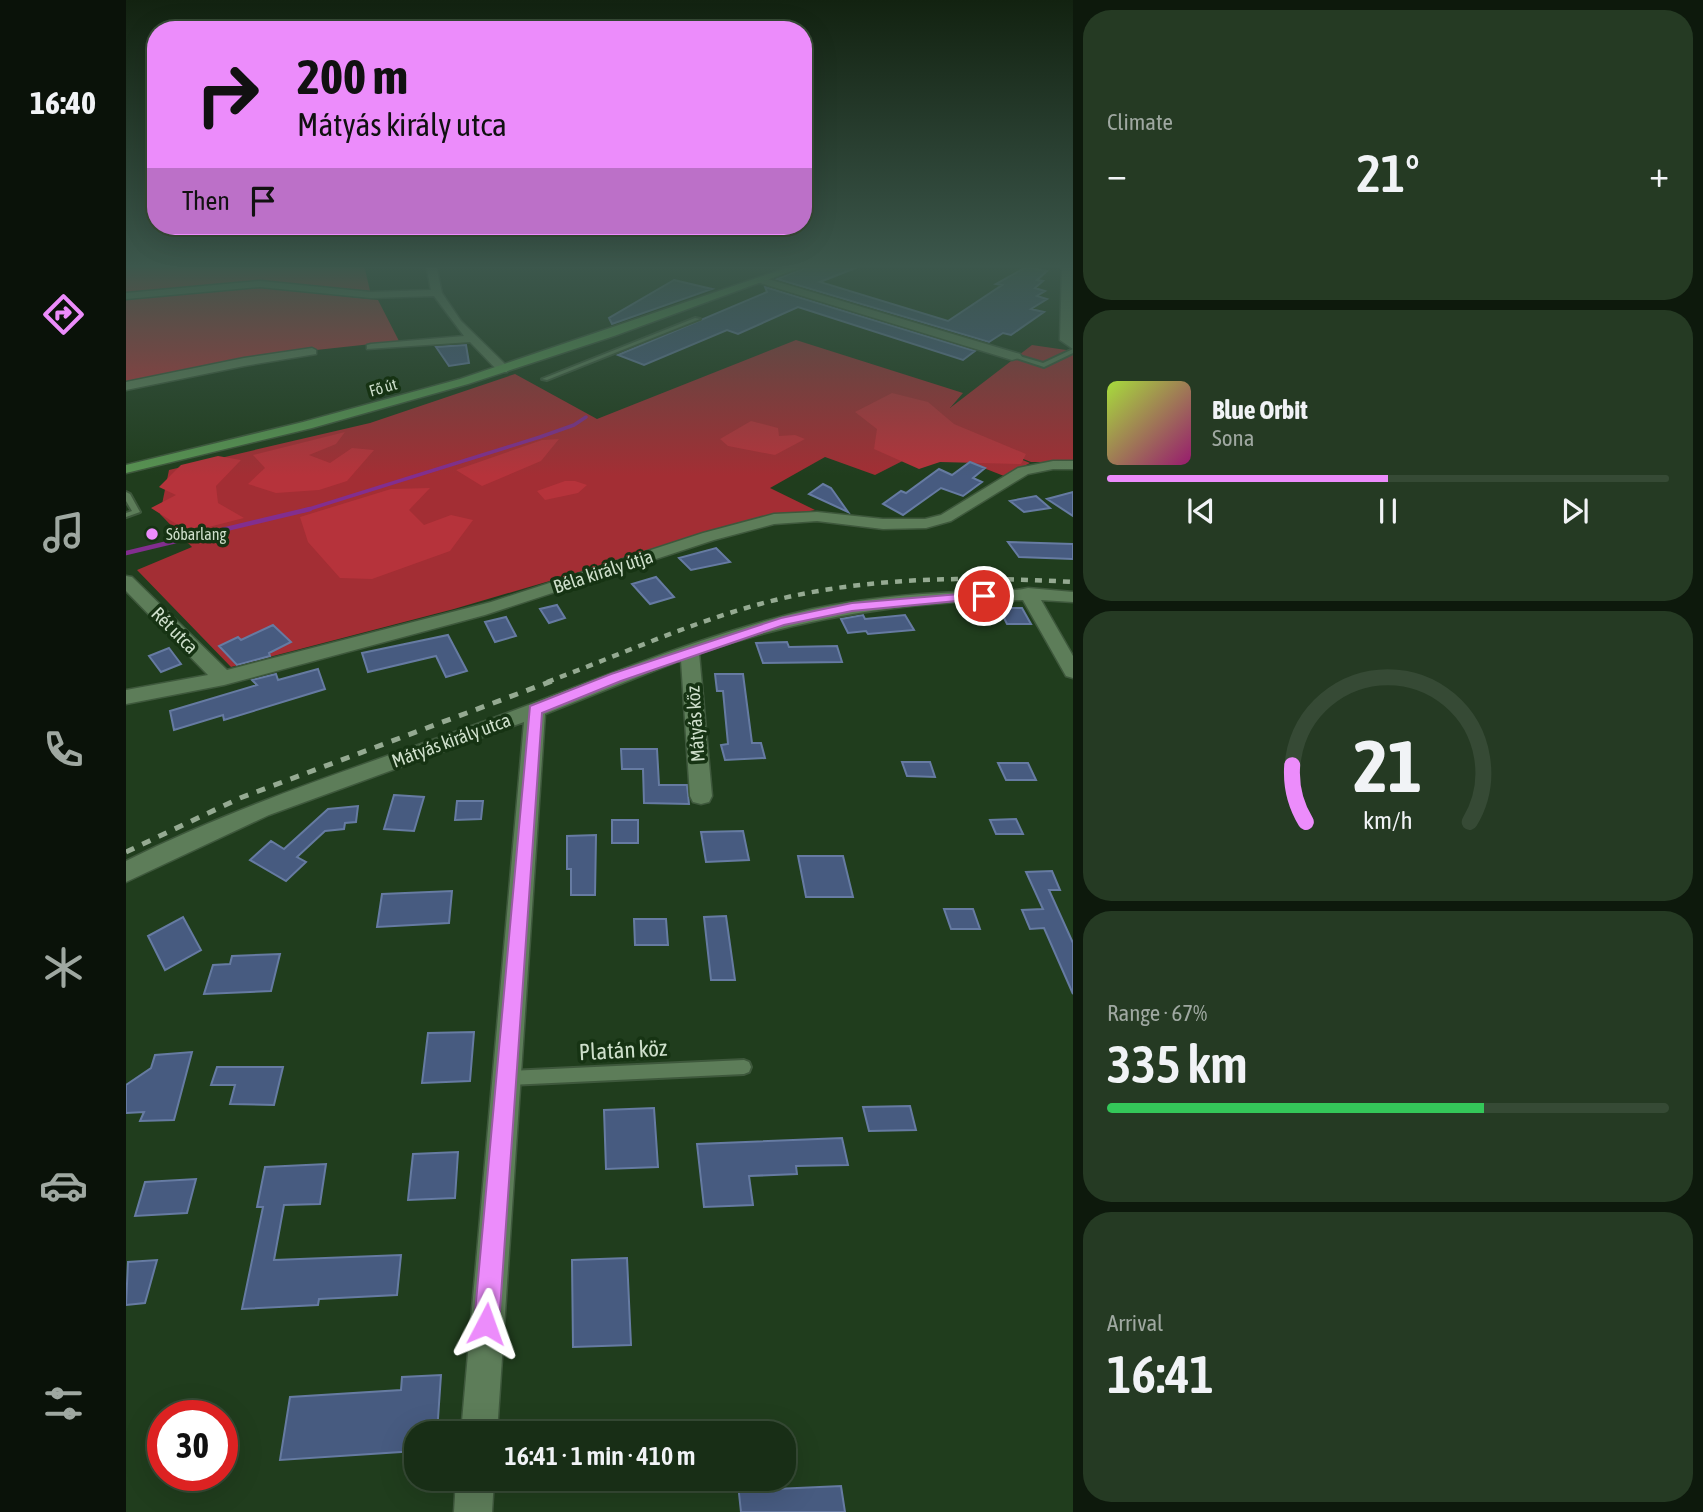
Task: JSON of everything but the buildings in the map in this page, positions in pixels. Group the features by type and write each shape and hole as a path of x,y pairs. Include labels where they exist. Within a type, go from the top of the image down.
{"main road":[{"name":"Fő út","path":"126,469 375,408 503,369 600,336"}],"street":[{"path":"468,336 503,369"},
{"path":"945,336 1016,357"},
{"path":"371,347 471,340"},
{"path":"126,386 244,362 312,352"},
{"name":"Béla király útja","path":"126,697 224,679 519,600 623,563 776,519 817,516 915,526 933,524 1023,471 1053,465 1073,465"},
{"name":"Rét utca","path":"126,581 224,679"},
{"path":"1028,593 1073,672"},
{"name":"Mátyás király utca","path":"126,872 221,826 269,807 690,652 781,622 852,607 1028,593 1073,597"},
{"name":"Mátyás köz","path":"690,652 701,796"},
{"path":"479,1421 535,710"},
{"path":"473,1512 474,1491"}],"lane":[{"path":"545,379 655,336"},
{"path":"1016,357 1044,365 1073,349"},
{"path":"126,494 136,512 126,515"},
{"name":"Platán köz","path":"504,1079 744,1067"}],"shaded area":[{"path":"126,336 396,336 399,341 252,357 126,382"},
{"path":"796,340 963,393 950,408 1032,345 1073,351 1073,462 1031,462 981,443 1030,463 1004,476 930,447 875,475 825,457 770,488 815,510 723,530 454,609 231,667 137,570 192,547 160,514 169,470 370,423 515,374 597,419"},
{"path":"892,393 928,402 954,424 1026,454 1021,464 940,462 919,469 874,449 877,429 855,412"},
{"path":"751,421 778,428 779,436 795,435 805,439 775,455 728,446 720,439"},
{"path":"345,432 336,444 309,455 330,463 352,448 374,450 347,481 319,490 276,493 248,484 265,468 253,455"},
{"path":"559,439 541,461 482,486 456,470 542,440"},
{"path":"218,456 241,460 216,486 218,503 244,518 189,532 151,508 176,495 159,487 181,465"},
{"path":"565,481 587,485 578,493 545,500 537,491"},
{"path":"430,488 409,510 424,525 451,515 473,520 450,551 372,579 340,578 308,542 300,517 391,489"}],"waterway":[{"path":"307,510 540,437 574,425 586,417"},
{"path":"126,553 307,510"},
{"path":"303,511 307,510"}],"railway":[{"path":"547,682 672,633 786,597 867,584 908,581 991,579 1073,582"},
{"path":"126,852 240,798 552,681"}],"place":[{"name":"Sóbarlang","path":"152,534"}],"route":[{"path":"486,1324 535,710 616,677 781,622 890,602 984,596"}]}
